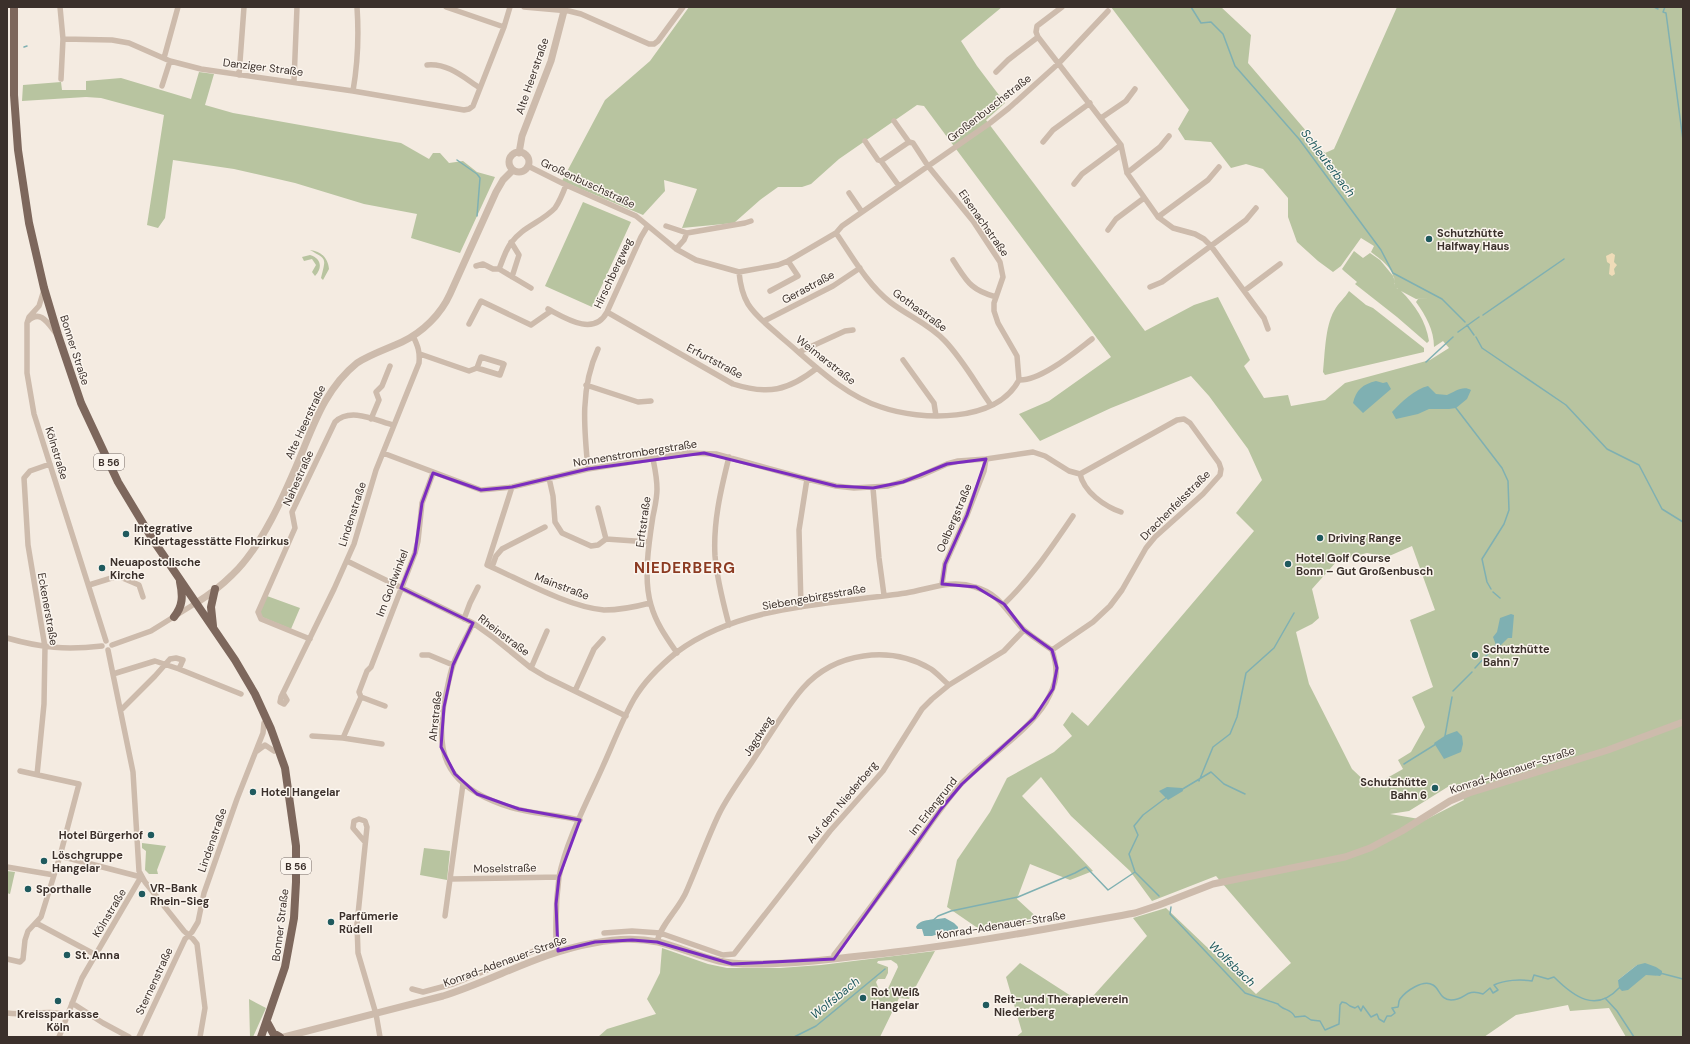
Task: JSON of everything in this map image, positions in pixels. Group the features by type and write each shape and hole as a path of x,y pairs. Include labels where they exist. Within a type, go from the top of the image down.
{"main road":[{"name":"Bonner Straße","path":"14,7 14,95 18,150 29,223 44,288 81,403 118,482 153,540 235,660 255,694 271,729 285,768 296,846 294,918 285,967 261,1037"},
{"path":"174,617 180,609 182,600 180,580"},
{"path":"213,628 211,607 215,589"},
{"name":"Bonner Straße","path":"235,660 264,723 287,789"},
{"path":"267,1022 273,1033 280,1037"}],"street":[{"path":"60,7 63,39 61,78"},
{"path":"164,58 178,7"},
{"path":"239,75 244,7"},
{"path":"294,81 297,7"},
{"path":"353,91 357,68 359,35 357,7"},
{"path":"446,7 450,10 504,27"},
{"path":"427,65 438,64 450,68 480,88 504,27 510,7"},
{"path":"524,7 565,9 581,14 649,44 654,44 658,41 683,7"},
{"path":"1062,7 1037,26 1036,32 1038,37 1102,118 1121,145 1126,173 1158,217 1174,228 1195,234 1211,246 1264,318 1268,329"},
{"name":"Alte Heerstraße","path":"519,153 522,136 551,62 565,9"},
{"name":"Großenbuschstraße","path":"528,166 566,185 636,216 647,227 676,249 696,260 739,272 778,265 788,261 836,233 842,226 995,119 1059,63 1108,11"},
{"path":"996,72 1008,60 1038,37"},
{"name":"Danziger Straße","path":"63,39 112,40 129,44 170,61 201,69 294,81 464,110 470,109 480,88"},
{"path":"162,86 170,61"},
{"path":"1102,118 1126,101 1135,89"},
{"path":"1043,142 1053,130 1090,103"},
{"path":"894,120 909,142 913,143 928,166"},
{"path":"1126,173 1160,147 1169,136"},
{"path":"864,141 899,186"},
{"path":"881,161 909,142"},
{"path":"1074,184 1082,174 1121,145"},
{"path":"519,153 527,157 528,166 522,172 513,170 510,164 511,158 519,153"},
{"name":"Eisenachstraße","path":"928,166 959,203 1000,262 1003,277 994,303 996,317 1016,356 1019,380"},
{"path":"1158,217 1208,180 1219,168"},
{"name":"Alte Heerstraße","path":"196,603 232,575 243,563 265,528 286,489 322,406 332,388 349,369 364,358 413,336 442,309 496,192 503,180 513,170"},
{"path":"499,269 511,242 526,228 555,208 566,185"},
{"path":"850,193 862,212"},
{"path":"1108,230 1116,219 1144,198"},
{"path":"1150,287 1162,282 1246,220 1256,208"},
{"path":"666,226 687,233 751,221"},
{"name":"Hirschbergweg","path":"469,324 480,301 531,325 549,310 584,326 596,323 607,312 647,227"},
{"path":"676,249 684,240 687,233"},
{"name":"Gothastraße","path":"836,233 874,287 885,298 933,330 945,341 991,405"},
{"path":"511,242 519,255 512,277"},
{"path":"954,260 975,289 981,293 996,297"},
{"path":"770,291 798,276 788,261"},
{"path":"476,266 483,264 493,269 499,269 531,288"},
{"path":"1244,291 1280,264"},
{"name":"Gerastraße","path":"764,321 833,286 860,268"},
{"name":"Weimarstraße","path":"739,272 740,282 745,298 756,314 817,368 841,386 880,407 916,415 936,416 974,411 991,405 1003,398 1012,391 1019,380"},
{"path":"27,323 29,317 39,306 44,288"},
{"name":"Erfurtstraße","path":"607,312 733,384 749,389 766,390 788,387 803,379 817,368"},
{"path":"27,323 31,318 40,316 45,319 58,335"},
{"name":"Kölnstraße","path":"27,323 27,373 31,397 50,464 89,585 104,644"},
{"path":"799,352 845,331 853,330"},
{"path":"413,336 420,354 469,371 477,368 500,375 504,364 481,357 477,368"},
{"path":"1019,380 1031,378 1052,367 1092,339"},
{"path":"588,469 584,414 586,385 591,364 598,350"},
{"name":"Lindenstraße","path":"283,693 354,544 383,453 419,363 420,354"},
{"path":"903,360 934,403 936,416"},
{"path":"370,419 379,400 376,392 382,386 390,366"},
{"path":"586,385 638,402 651,401"},
{"name":"Nahestraße","path":"310,639 261,619 258,612 295,528 292,512 335,422 340,418 352,414 393,426"},
{"name":"Drachenfelsstraße","path":"1052,650 1093,622 1110,606 1122,590 1146,548 1155,537 1203,494 1220,475 1221,469 1219,463 1190,423 1184,419 1177,420 1080,474"},
{"name":"Nonnenstrombergstraße","path":"383,453 481,490 512,487 588,469 653,458 704,452 729,456 836,486 873,488 903,482 958,461 986,459"},
{"path":"986,459 1033,452 1045,456 1069,471 1080,474 1085,487 1109,508 1121,512"},
{"path":"729,456 720,494 715,532 717,573 729,625"},
{"name":"Erftstraße","path":"653,458 657,490 649,542 648,587 650,603 663,633 677,652"},
{"name":"Oelbergstraße","path":"942,584 945,564 967,515 984,471 986,459"},
{"name":"Eckenerstraße","path":"37,775 44,704 45,647 28,545 24,478 27,472 50,464"},
{"name":"Im Goldwinkel","path":"343,738 361,697 359,692 367,671 371,667 415,553 418,541 422,503 434,473"},
{"path":"549,478 553,496 555,522 562,534 591,546 598,545 606,539 649,542"},
{"path":"801,607 799,530 807,479"},
{"path":"512,487 486,564 492,567 496,556 502,549 545,527"},
{"path":"873,488 884,595"},
{"path":"598,508 606,539"},
{"path":"1004,604 1022,587 1036,570 1073,516"},
{"name":"Rheinstraße","path":"346,561 473,623 531,668 626,716"},
{"name":"Mainstraße","path":"492,567 567,601 586,607 617,610 650,603"},
{"path":"89,585 118,576 140,585 143,597"},
{"name":"Siebengebirgsstraße","path":"558,952 556,942 556,904 559,877 564,858 634,699 647,681 677,652 700,638 729,625 762,615 801,607 907,592 942,584 954,583 976,587 986,591 1004,604 1024,630 1052,650"},
{"name":"Rheinstraße","path":"464,619 470,602 478,587"},
{"path":"108,650 111,649 112,645 151,631 196,603"},
{"name":"Ahrstraße","path":"473,623 453,665 444,707 441,747 450,768 463,784 477,794 494,802 519,809 580,820"},
{"name":"Auf dem Niederberg","path":"660,933 724,955 734,954 738,951 830,831 883,771 922,709 949,685 1004,652 1024,630"},
{"name":"Rheinstraße","path":"531,668 547,632"},
{"path":"7,638 45,647 75,649 104,644 109,641 112,645"},
{"path":"575,691 594,649 603,639"},
{"path":"104,644 105,650 108,650 133,772 139,871 141,877 184,931 197,944 205,1008 200,1037"},
{"name":"Im Erlengrund","path":"834,959 834,955 889,883 941,809 962,784 1034,718 1046,703 1053,689 1057,674 1057,668 1052,650"},
{"name":"Jagdweg","path":"657,942 660,933 683,901 720,813 786,712 803,688 817,675 832,665 854,657 890,654 912,660 931,670 949,685"},
{"path":"422,655 429,655 453,665"},
{"path":"120,710 170,659 176,658 183,660 179,669"},
{"path":"113,674 155,662 179,669 241,694"},
{"path":"361,697 385,706"},
{"name":"Konrad-Adenauer-Straße","path":"284,1037 376,1014 464,989 558,952 595,942 614,940 657,942 720,962 732,964 781,963 834,959 948,945 1135,913 1213,884 1345,856 1380,843 1450,801 1469,793 1608,750 1683,722"},
{"name":"Lindenstraße","path":"189,935 198,922 204,893 263,733 264,723"},
{"path":"312,736 343,738 382,744"},
{"path":"255,752 265,745 274,751"},
{"path":"7,959 15,962 22,961 28,931 41,917 80,784 20,770"},
{"path":"445,916 463,784"},
{"path":"365,842 356,924 358,953 376,1014 380,1037"},
{"path":"60,856 141,877"},
{"path":"7,867 54,875"},
{"name":"Kölnstraße","path":"59,1037 82,978 141,877"},
{"name":"Moselstraße","path":"451,879 559,877"},
{"path":"36,923 96,955"},
{"path":"604,933 632,931 660,933"},
{"name":"Sternenstraße","path":"139,1037 185,939 189,935"},
{"name":"Konrad-Adenauer-Straße","path":"412,989 423,992 453,984 556,942"},
{"path":"72,1003 103,1023 129,1037"},
{"path":"7,1012 20,1014 48,1012 67,1015"},
{"name":"Konrad-Adenauer-Straße","path":"296,1037 305,1032"}],"highlighted area":[{"path":"704,453 836,486 873,488 903,482 947,464 986,459 967,515 945,564 942,584 976,587 1004,604 1024,630 1052,650 1057,668 1053,689 1034,718 962,784 941,809 834,959 732,964 657,942 632,940 595,942 558,951 556,904 559,877 580,820 519,809 477,794 455,774 441,747 444,707 453,665 473,623 401,588 415,553 422,503 433,473 481,490 512,487 588,469"}],"green space":[{"path":"689,7 1002,7 961,41 977,66 1005,103 986,120 1145,331 1194,305 1218,297 1250,360 1244,366 1264,398 1288,395 1291,406 1325,400 1345,383 1430,360 1449,348 1443,341 1434,347 1433,335 1429,323 1416,302 1418,299 1429,298 1416,299 1401,291 1411,302 1423,320 1428,334 1429,341 1427,343 1355,284 1357,282 1342,269 1354,251 1363,258 1370,253 1380,260 1393,276 1388,266 1371,252 1374,246 1361,238 1341,266 1333,272 1297,242 1288,217 1288,198 1263,169 1246,164 1231,168 1211,142 1185,140 1178,129 1189,110 1111,7 1221,7 1251,35 1248,63 1325,153 1334,149 1397,7 1683,7 1683,1037 1626,1037 1609,1008 1570,1011 1568,1005 1516,1015 1484,1037 1016,1037 1022,1032 1006,977 1020,963 1085,1005 1147,936 1133,918 1166,908 1256,994 1291,963 1216,876 1152,901 1130,871 1071,816 1041,777 1022,796 1093,871 1070,880 1030,864 1017,899 1042,922 982,931 947,907 957,860 990,812 1007,778 1054,752 1072,736 1063,725 1072,712 1088,726 1254,531 1236,513 1262,480 1248,449 1209,396 1191,376 1111,408 1040,441 1019,414 1049,401 1111,357 924,106 917,105 839,159 811,184 802,187 778,187 760,200 734,223 682,228 697,189 664,180 665,191 643,215 562,181 605,100 650,61","holes":["1412,546 1435,610 1410,620 1433,687 1412,697 1425,727 1411,752 1398,760 1403,769 1371,787 1352,769 1309,684 1296,632 1312,624 1319,618 1312,589 1337,561 1367,553 1387,557","1454,783 1464,800 1425,820 1390,814 1409,811","1637,965 1660,976 1651,974 1618,980"]},
{"path":"199,72 214,74 205,105 233,113 401,143 429,159 433,153 440,153 449,163 463,161 477,172 495,177 460,253 411,238 417,214 364,204 295,183 234,169 173,160 165,218 158,228 147,225 164,115 101,98 86,97 22,101 23,85 61,82 62,90 86,90 86,81 121,78 191,99"},
{"path":"583,202 631,222 592,307 545,286"},
{"path":"310,250 321,254 327,262 329,269 323,280 321,278 324,260"},
{"path":"310,255 317,258 320,264 318,273 315,276 312,272 316,265 312,259 304,261 302,257"},
{"path":"1349,291 1424,348 1424,352 1325,375 1323,372 1326,341 1331,317"},
{"path":"267,596 300,608 291,629 262,617 260,612"},
{"path":"142,843 166,846 157,870 158,874 149,874 145,870 146,851 142,848"},
{"path":"424,848 450,851 447,880 420,875"},
{"path":"7,871 15,872 10,894 7,893"},
{"path":"662,948 708,964 727,968 780,968 821,965 935,951 909,999 899,998 880,1037 598,1037 607,1029 656,1014 647,999 660,973","holes":["891,960 897,964 898,967 884,997 881,995 876,982 878,979 885,979 888,973 888,967 877,963 878,961"]},
{"path":"249,999 266,1008 253,1037 250,1037"}],"sand":[{"path":"1612,253 1615,255 1614,262 1617,265 1614,269 1615,274 1612,276 1609,274 1610,264 1607,262 1606,256"}],"water":[{"path":"1376,381 1383,383 1387,382 1391,389 1363,413 1353,403 1354,398 1361,388"},
{"path":"1428,386 1436,394 1447,395 1465,388 1471,390 1467,399 1456,408 1429,409 1418,414 1396,419 1392,412 1413,393"},
{"path":"1511,614 1514,615 1512,638 1508,638 1500,646 1496,645 1493,637 1497,632 1500,618"},
{"path":"1457,731 1462,736 1463,744 1461,752 1444,759 1434,743 1446,735"},
{"path":"1167,787 1182,788 1183,791 1168,800 1159,791"},
{"path":"945,918 954,923 958,927 958,930 948,931 932,936 924,936 922,929 917,929 916,927 921,922"},
{"path":"1645,963 1656,967 1662,971 1662,974 1660,976 1646,975 1628,990 1622,991 1619,988 1618,980 1637,965"}],"waterway":[{"name":"Schleuterbach","path":"1191,7 1201,23 1211,22 1223,34 1235,66 1299,139 1381,250 1393,273 1442,299 1465,322"},
{"path":"1654,7 1658,9"},
{"path":"1665,7 1663,12 1666,13 1683,140"},
{"path":"457,160 477,174 480,178 477,216"},
{"path":"1483,315 1564,259"},
{"name":"Schleuterbach","path":"1458,332 1479,317"},
{"name":"Schleuterbach","path":"1467,325 1474,335"},
{"path":"1426,362 1453,337"},
{"name":"Schleuterbach","path":"1476,337 1482,348 1566,405 1607,449 1639,465 1662,509 1683,522"},
{"path":"1456,408 1502,468 1508,481 1509,510 1504,524 1482,559 1487,582 1491,589"},
{"path":"1493,592 1500,598"},
{"path":"1199,781 1213,747 1230,734 1237,717 1246,673 1274,648 1294,613"},
{"path":"1475,668 1496,645"},
{"path":"1453,691 1472,672"},
{"path":"1445,736 1452,697"},
{"path":"1404,764 1436,744"},
{"path":"1181,790 1211,772 1224,784 1245,794"},
{"path":"1135,872 1129,854 1138,835 1134,826 1143,815 1167,797"},
{"name":"Wolfsbach","path":"931,922 938,916 951,911 1018,897 1086,867 1108,890 1135,872 1159,896"},
{"name":"Wolfsbach","path":"1171,907 1170,914 1245,993 1278,1004 1282,1008 1291,1012 1295,1017 1305,1016 1311,1020 1320,1021 1325,1030 1339,1024 1340,1005 1342,1002 1355,1008 1358,1006 1361,1011 1363,1006 1371,1017 1377,1014 1379,1019 1384,1022 1387,1016 1391,1016 1395,1013 1392,1008 1398,1007 1399,1000 1410,989 1424,984 1433,985 1447,1000 1460,998 1473,992 1483,994 1490,988 1493,993 1498,990 1494,985 1512,980 1532,981 1534,975 1548,979 1554,977 1569,991 1577,996 1594,1001 1602,1000 1610,996 1619,988"},
{"name":"Wolfsbach","path":"794,1037 816,1026 885,969"},
{"name":"Wolfsbach","path":"1660,973 1683,979"},
{"path":"1605,998 1617,1011 1634,1037"}],"place":[{"name":"Schutzhütte Halfway Haus","path":"1429,239"},
{"name":"Integrative Kindertagesstätte Flohzirkus","path":"126,534"},
{"name":"Driving Range","path":"1320,538"},
{"name":"Hotel Golf Course Bonn – Gut Großenbusch","path":"1288,564"},
{"name":"Neuapostolische Kirche","path":"102,568"},
{"name":"Schutzhütte Bahn 7","path":"1475,655"},
{"name":"Schutzhütte Bahn 6","path":"1435,788"},
{"name":"Hotel Hangelar","path":"253,792"},
{"name":"Hotel Bürgerhof","path":"151,835"},
{"name":"Löschgruppe Hangelar","path":"44,861"},
{"name":"Sporthalle","path":"28,889"},
{"name":"VR-Bank Rhein-Sieg","path":"142,894"},
{"name":"Parfümerie Rüdell","path":"331,922"},
{"name":"St. Anna","path":"67,955"},
{"name":"Rot Weiß Hangelar","path":"863,998"},
{"name":"Kreissparkasse Köln","path":"58,1001"},
{"name":"Reit- und Therapieverein Niederberg","path":"986,1005"}],"district":[{"name":"NIEDERBERG","path":"685,568"}]}
